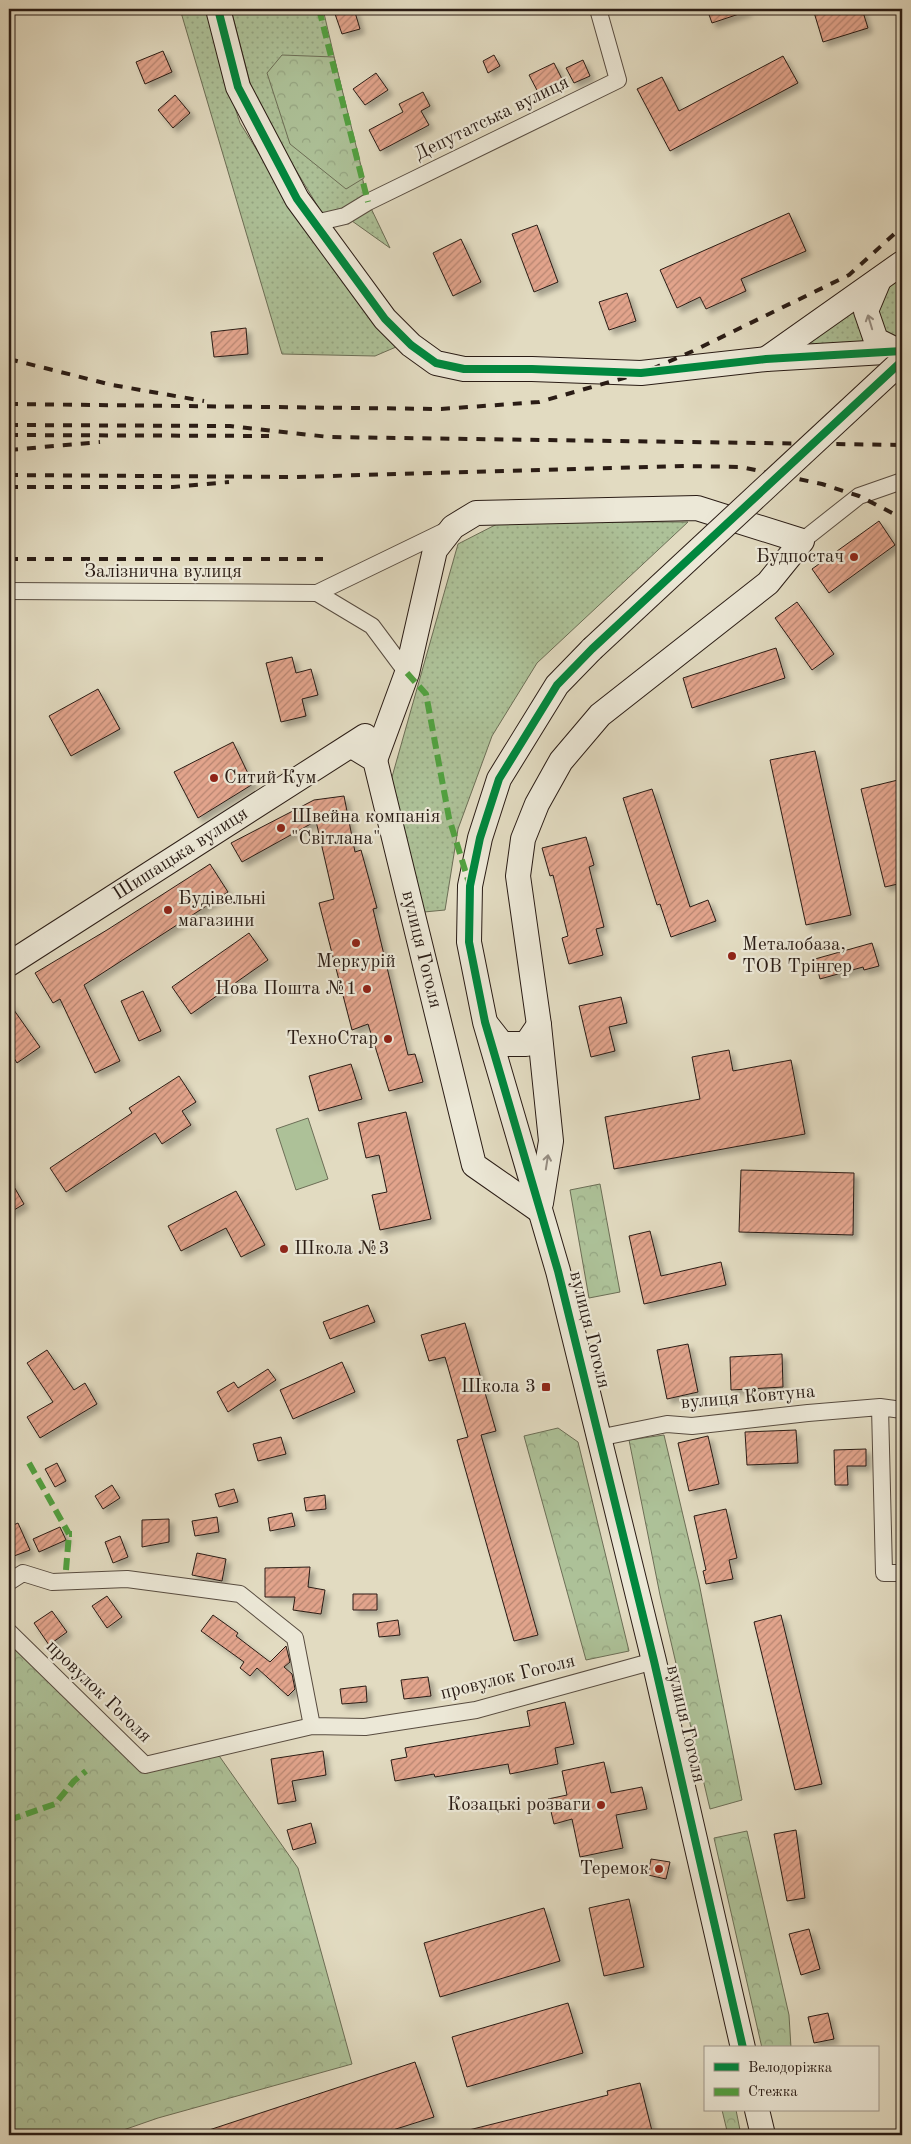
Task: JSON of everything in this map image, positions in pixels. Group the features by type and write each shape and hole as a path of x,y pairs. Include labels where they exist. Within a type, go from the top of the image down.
{"street":[{"path":"218,9 238,87 297,199 385,319 411,345 436,363 464,370 532,369 641,373 766,359 901,355"},
{"name":"Депутатська вулиця","path":"315,223 344,216 368,202 618,80 598,9"},
{"path":"766,359 902,263"},
{"path":"879,280 866,311 876,340 901,355"},
{"name":"вулиця Гоголя","path":"743,2046 654,1662 558,1271 485,1022 469,942 470,886 480,838 499,779 557,685 592,649 901,355"},
{"path":"539,1025 518,876 522,839 537,804 561,761 600,715 768,583 802,541 859,496 902,482"},
{"path":"352,746 375,760 407,673 435,550 453,527 476,513 697,508 802,541"},
{"name":"Залізнична вулиця","path":"9,591 317,592 453,527"},
{"path":"317,592 372,626 407,673"},
{"name":"Шишацька вулиця","path":"9,964 352,746 391,716"},
{"name":"вулиця Гоголя","path":"375,760 474,1165 499,1176 516,1171 520,1145"},
{"name":"вулиця Гоголя","path":"485,1022 502,1044 513,1046 526,1044 539,1025"},
{"name":"вулиця Гоголя","path":"539,1025 551,1141 540,1211"},
{"path":"474,1165 540,1211"},
{"path":"880,1407 884,1573 902,1573"},
{"name":"вулиця Ковтуна","path":"598,1438 667,1424 692,1426 880,1407 902,1410"},
{"path":"9,1582 23,1573 52,1582 127,1579 240,1594 295,1638 312,1726"},
{"name":"провулок Гоголя","path":"9,1632 145,1765 312,1726 365,1727 476,1710 654,1662"},
{"path":"757,2112 763,2135"}],"green space":[{"path":"180,9 207,9 240,123 308,232 396,347 375,356 282,354"},
{"path":"231,9 323,9 368,202 390,248 345,216 326,220 255,102"},
{"path":"282,55 334,57 364,178 346,189 290,144 267,73"},
{"path":"902,263 902,351 766,359"},
{"path":"501,522 688,522 537,663 492,736 458,829 445,910 424,912 390,784 458,544"},
{"path":"308,1118 328,1179 296,1190 276,1129"},
{"path":"600,1184 620,1292 589,1298 570,1190"},
{"path":"558,1428 578,1442 629,1651 586,1660 524,1436"},
{"path":"664,1435 699,1583 742,1800 710,1809 660,1595 629,1440"},
{"path":"9,1632 145,1765 215,1750 298,1868 352,2064 158,2118 109,2135 9,2135"},
{"path":"747,1831 789,2015 791,2046 762,2046 714,1838"},
{"path":"722,2112 736,2112 741,2135 728,2135"}],"building":[{"path":"354,9 360,29 342,34 335,14"},
{"path":"707,9 747,9 748,11 712,23"},
{"path":"813,9 862,9 868,28 823,42"},
{"path":"163,51 172,72 145,84 136,62"},
{"path":"494,55 500,66 488,73 483,61"},
{"path":"783,56 798,83 670,151 637,89 662,77 679,111"},
{"path":"583,60 590,76 574,83 566,68"},
{"path":"554,63 563,81 539,94 529,75"},
{"path":"376,73 388,90 365,105 353,89"},
{"path":"423,92 430,106 421,111 429,125 380,151 369,130 403,112 399,104"},
{"path":"175,95 190,113 173,128 158,110"},
{"path":"789,213 806,251 741,279 746,291 706,309 700,297 677,308 660,270"},
{"path":"537,225 558,282 534,292 512,234"},
{"path":"461,239 481,282 453,296 433,253"},
{"path":"627,293 636,321 609,330 599,302"},
{"path":"246,328 248,354 214,357 211,332"},
{"name":"Будпостач","path":"879,521 895,545 829,593 812,569"},
{"path":"797,602 834,654 812,670 775,618"},
{"path":"776,648 785,678 692,708 683,678"},
{"path":"292,657 296,673 311,669 318,695 302,699 306,716 281,722 266,663"},
{"path":"98,689 120,729 71,756 49,716"},
{"name":"Ситий Кум","path":"233,742 253,784 198,818 174,772"},
{"path":"815,751 851,915 806,925 770,760"},
{"path":"902,779 902,883 885,887 861,789"},
{"path":"652,789 690,907 708,900 716,921 671,937 660,904 657,905 623,798"},
{"path":"344,796 355,852 361,850 377,908 373,909 408,1055 415,1054 423,1082 389,1091 368,1024 352,1030 319,903 334,899 316,821 242,862 231,843 314,800"},
{"path":"586,837 594,865 589,867 604,927 596,929 603,955 569,964 562,938 568,936 553,875 550,876 542,848"},
{"path":"210,864 228,892 84,985 120,1061 95,1073 60,999 53,1003 35,973 107,930"},
{"path":"249,933 268,960 191,1014 172,987"},
{"path":"872,943 879,966 864,970 863,967 820,979 815,959"},
{"path":"143,991 161,1031 139,1041 121,1001"},
{"path":"621,997 627,1023 609,1027 615,1051 591,1057 579,1006"},
{"path":"9,1003 40,1047 17,1063 9,1050"},
{"path":"729,1050 733,1071 791,1060 805,1134 614,1169 605,1117 700,1099 692,1057"},
{"path":"351,1064 362,1099 319,1111 309,1076"},
{"path":"179,1076 196,1102 182,1111 191,1125 162,1144 155,1133 66,1192 50,1168 132,1113 129,1108"},
{"path":"406,1112 431,1219 380,1230 372,1195 387,1192 379,1155 366,1158 358,1123"},
{"path":"741,1170 854,1173 853,1235 739,1232"},
{"path":"9,1178 24,1204 9,1213"},
{"path":"236,1191 265,1245 241,1257 226,1228 181,1251 168,1226"},
{"path":"650,1231 661,1276 721,1262 726,1285 644,1304 629,1236"},
{"path":"368,1305 375,1322 330,1339 323,1322"},
{"path":"465,1323 496,1431 481,1435 538,1635 514,1641 457,1440 468,1437 445,1357 429,1361 421,1335"},
{"path":"688,1344 698,1392 667,1399 657,1350"},
{"path":"47,1350 74,1390 85,1383 97,1404 40,1438 27,1417 53,1402 27,1363"},
{"path":"782,1354 783,1387 731,1390 730,1357"},
{"path":"342,1362 355,1392 293,1419 280,1390"},
{"path":"268,1369 276,1380 228,1412 217,1392 234,1382 238,1388"},
{"path":"796,1430 798,1463 747,1465 745,1432"},
{"path":"708,1436 719,1484 689,1491 678,1443"},
{"path":"281,1437 286,1454 258,1461 253,1444"},
{"path":"866,1449 866,1466 847,1466 848,1485 835,1485 834,1450"},
{"path":"57,1463 66,1481 55,1487 45,1469"},
{"path":"112,1485 120,1498 103,1509 95,1496"},
{"path":"234,1489 238,1502 219,1507 215,1494"},
{"path":"325,1495 326,1509 306,1511 304,1498"},
{"path":"726,1509 737,1558 729,1560 733,1579 706,1584 703,1571 706,1570 694,1516"},
{"path":"292,1513 295,1526 270,1531 268,1518"},
{"path":"217,1517 219,1532 195,1536 192,1521"},
{"path":"169,1519 169,1542 142,1547 142,1520"},
{"path":"18,1523 30,1550 14,1556 9,1543 9,1527"},
{"path":"60,1527 66,1540 39,1552 33,1539"},
{"path":"120,1536 128,1557 113,1563 105,1542"},
{"path":"197,1553 226,1559 222,1581 192,1575"},
{"path":"310,1567 308,1587 325,1590 321,1614 293,1610 295,1597 265,1597 265,1568"},
{"path":"353,1594 377,1594 377,1610 353,1610"},
{"path":"107,1596 122,1617 107,1628 92,1606"},
{"path":"52,1611 67,1632 49,1645 34,1623"},
{"path":"213,1615 238,1633 236,1636 270,1662 286,1646 290,1662 284,1667 292,1674 295,1689 288,1696 257,1668 250,1676 240,1668 244,1662 201,1631"},
{"path":"781,1615 822,1784 795,1790 754,1622"},
{"path":"398,1620 400,1635 379,1637 377,1623"},
{"path":"428,1677 431,1696 404,1699 401,1680"},
{"path":"366,1686 367,1702 342,1704 340,1689"},
{"path":"565,1702 574,1744 555,1748 558,1764 510,1774 508,1764 435,1777 434,1774 395,1781 391,1760 407,1757 405,1748 530,1726 527,1711"},
{"path":"323,1751 326,1775 292,1781 296,1801 278,1804 271,1759"},
{"path":"604,1762 611,1793 642,1787 647,1809 616,1815 623,1848 580,1857 572,1819 554,1824 548,1799 567,1795 562,1771"},
{"path":"311,1823 316,1843 293,1850 287,1830"},
{"path":"796,1830 805,1898 787,1901 774,1834"},
{"name":"Теремок","path":"651,1859 670,1862 666,1879 648,1875"},
{"path":"629,1899 644,1967 604,1976 589,1908"},
{"path":"544,1908 560,1961 440,1997 424,1943"},
{"path":"809,1929 820,1969 801,1975 789,1934"},
{"path":"568,2003 583,2053 467,2087 452,2037"},
{"path":"828,2013 834,2039 814,2043 808,2017"},
{"path":"415,2062 434,2117 377,2135 200,2135 200,2133"},
{"path":"640,2083 653,2135 466,2135 465,2131 608,2095 607,2091"}],"railway":[{"path":"9,404 441,409 539,402 645,372 693,351 849,275 902,227"},
{"path":"9,359 112,385 204,401"},
{"path":"9,425 230,426 329,437 902,445"},
{"path":"9,435 269,436"},
{"path":"9,450 100,442"},
{"path":"9,475 293,477 685,466 741,467 822,484 859,496 902,518"},
{"path":"9,487 173,487 229,482"},
{"path":"9,559 323,559"}],"marked path":[{"path":"319,9 368,202"},
{"path":"407,673 426,694 449,818 469,883"},
{"path":"29,1463 69,1534"},
{"path":"66,1570 69,1534 72,1534"},
{"path":"9,1820 55,1804 74,1781 86,1771"}],"cycle path":[{"path":"218,9 238,87 297,199 385,319 411,345 436,363 464,369 532,369 641,373 766,359 902,351"},
{"path":"743,2046 654,1661 558,1271 485,1022 469,942 470,886 480,838 499,779 557,685 592,649 902,361"}],"place":[{"name":"Будпостач","path":"854,557"},
{"name":"Ситий Кум","path":"214,778"},
{"name":"Швейна компанія \"Світлана\"","path":"281,828"},
{"name":"Будівельні магазини","path":"168,910"},
{"name":"Меркурій","path":"356,943"},
{"name":"Металобаза, ТОВ Трінгер","path":"732,956"},
{"name":"Нова Пошта №1","path":"367,989"},
{"name":"ТехноСтар","path":"388,1039"},
{"name":"Школа №3","path":"284,1249"},
{"name":"Школа 3","path":"546,1387"},
{"name":"Козацькі розваги","path":"601,1805"},
{"name":"Теремок","path":"659,1869"}]}
